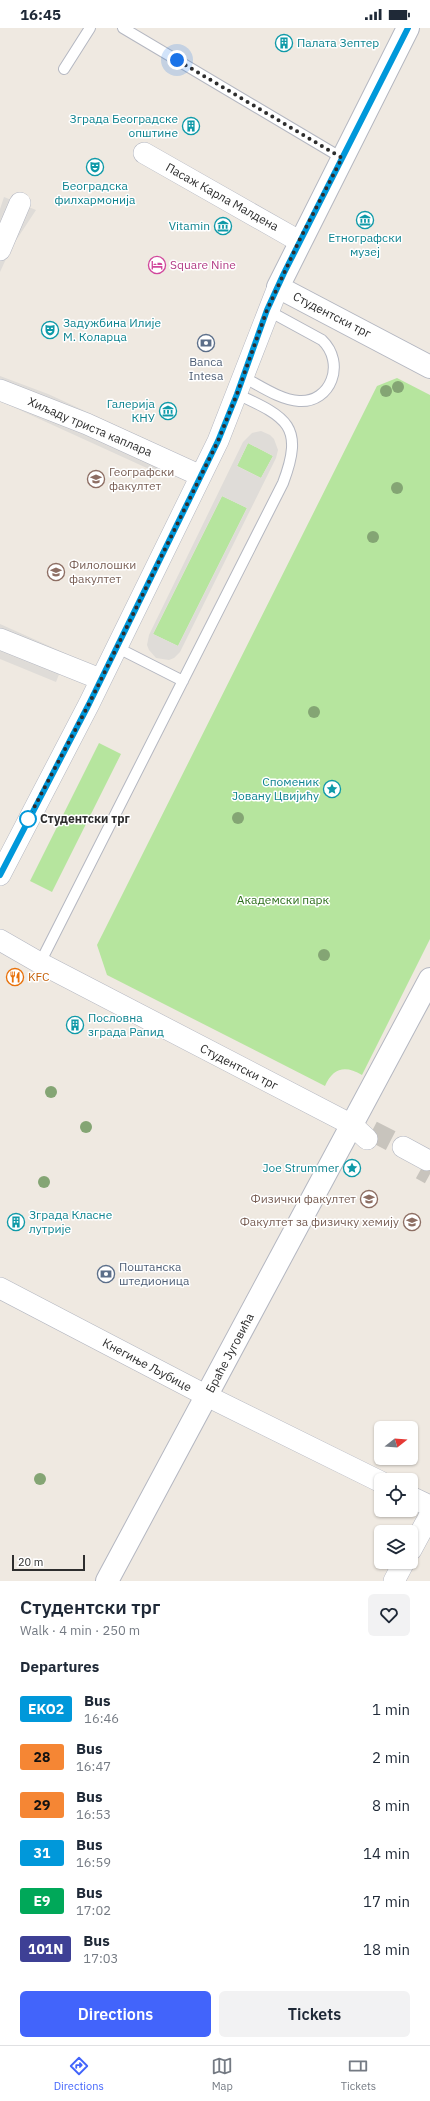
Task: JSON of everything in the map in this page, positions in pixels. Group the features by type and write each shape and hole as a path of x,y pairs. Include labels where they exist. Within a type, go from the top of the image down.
{"street":[{"path":"0,875 201,476 240,386 267,310 299,241 408,28"},
{"name":"Пасаж Карла Малдена","path":"144,154 299,241"},
{"path":"0,250 20,203"},
{"name":"Студентски трг","path":"278,287 430,367"},
{"name":"Хиљаду триста каплара","path":"0,390 87,424 201,476"},
{"path":"0,640 100,679"},
{"name":"Студентски трг","path":"0,940 40,963 361,1130"},
{"path":"361,1130 430,980"},
{"name":"Браће Југовића","path":"107,1581 207,1396 361,1130"},
{"path":"400,1151 424,1164"},
{"name":"Кнегиње Љубице","path":"0,1288 207,1396 374,1479"},
{"path":"418,1500 430,1506"},
{"path":"418,1537 430,1515"},
{"path":"394,1581 400,1569"}],"lane":[{"path":"64,68 90,28"},
{"path":"123,28 342,158"},
{"path":"240,386 298,401 309,400 320,395 330,382 334,373 335,364 328,346 322,340 267,310"},
{"path":"40,963 283,483 291,461 293,446 286,423 240,386"},
{"path":"116,647 182,681"}],"green space":[{"name":"Академски парк","path":"397,378 430,395 430,939 362,1075 350,1070 340,1070 332,1075 325,1086 107,975 97,945 377,386"},
{"path":"248,443 273,456 261,478 237,466"},
{"path":"222,496 247,508 178,646 153,634"},
{"path":"99,743 121,754 52,892 30,881"}],"shaded area":[{"path":"4,197 36,210 11,248 0,272 0,209"},
{"path":"0,376 48,394 170,450 160,474 0,401"},
{"path":"261,431 270,435 274,439 278,450 276,458 180,652 174,658 169,660 156,658 149,650 147,645 149,635 243,442 252,433","holes":["248,443 273,456 261,478 237,466","222,496 247,508 178,646 153,634"]},
{"path":"0,624 67,654 56,682 0,659"}],"tunnel":[{"path":"372,1131 403,1147"},
{"path":"421,1169 430,1174"}],"bus line":[{"name":"EKO2","path":"0,875 89,704 218,441 237,394 267,310 284,273 408,28"}],"place":[{"name":"Палата Зептер","path":"284,43"},
{"name":"Зграда Београдске општине","path":"191,126"},
{"name":"Београдска филхармонија","path":"95,167"},
{"name":"Етнографски музеј","path":"365,220"},
{"name":"Vitamin","path":"223,226"},
{"name":"Square Nine","path":"157,265"},
{"name":"Задужбина Илије М. Коларца","path":"50,330"},
{"name":"Banca Intesa","path":"206,343"},
{"name":"Галерија КНУ","path":"168,411"},
{"name":"Географски факултет","path":"96,479"},
{"name":"Филолошки факултет","path":"56,572"},
{"name":"Споменик Јовану Цвијићу","path":"332,789"},
{"name":"Студентски трг","path":"28,819"},
{"name":"KFC","path":"15,977"},
{"name":"Пословна зграда Рапид","path":"75,1025"},
{"name":"Joe Strummer","path":"352,1168"},
{"name":"Физички факултет","path":"369,1199"},
{"name":"Зграда Класне лутрије","path":"16,1222"},
{"name":"Факултет за физичку хемију","path":"412,1222"},
{"name":"Поштанска штедионица","path":"106,1274"}],"route":[{"path":"28,819 89,704 218,441 237,394 267,310 299,241 342,158 177,60"}]}
